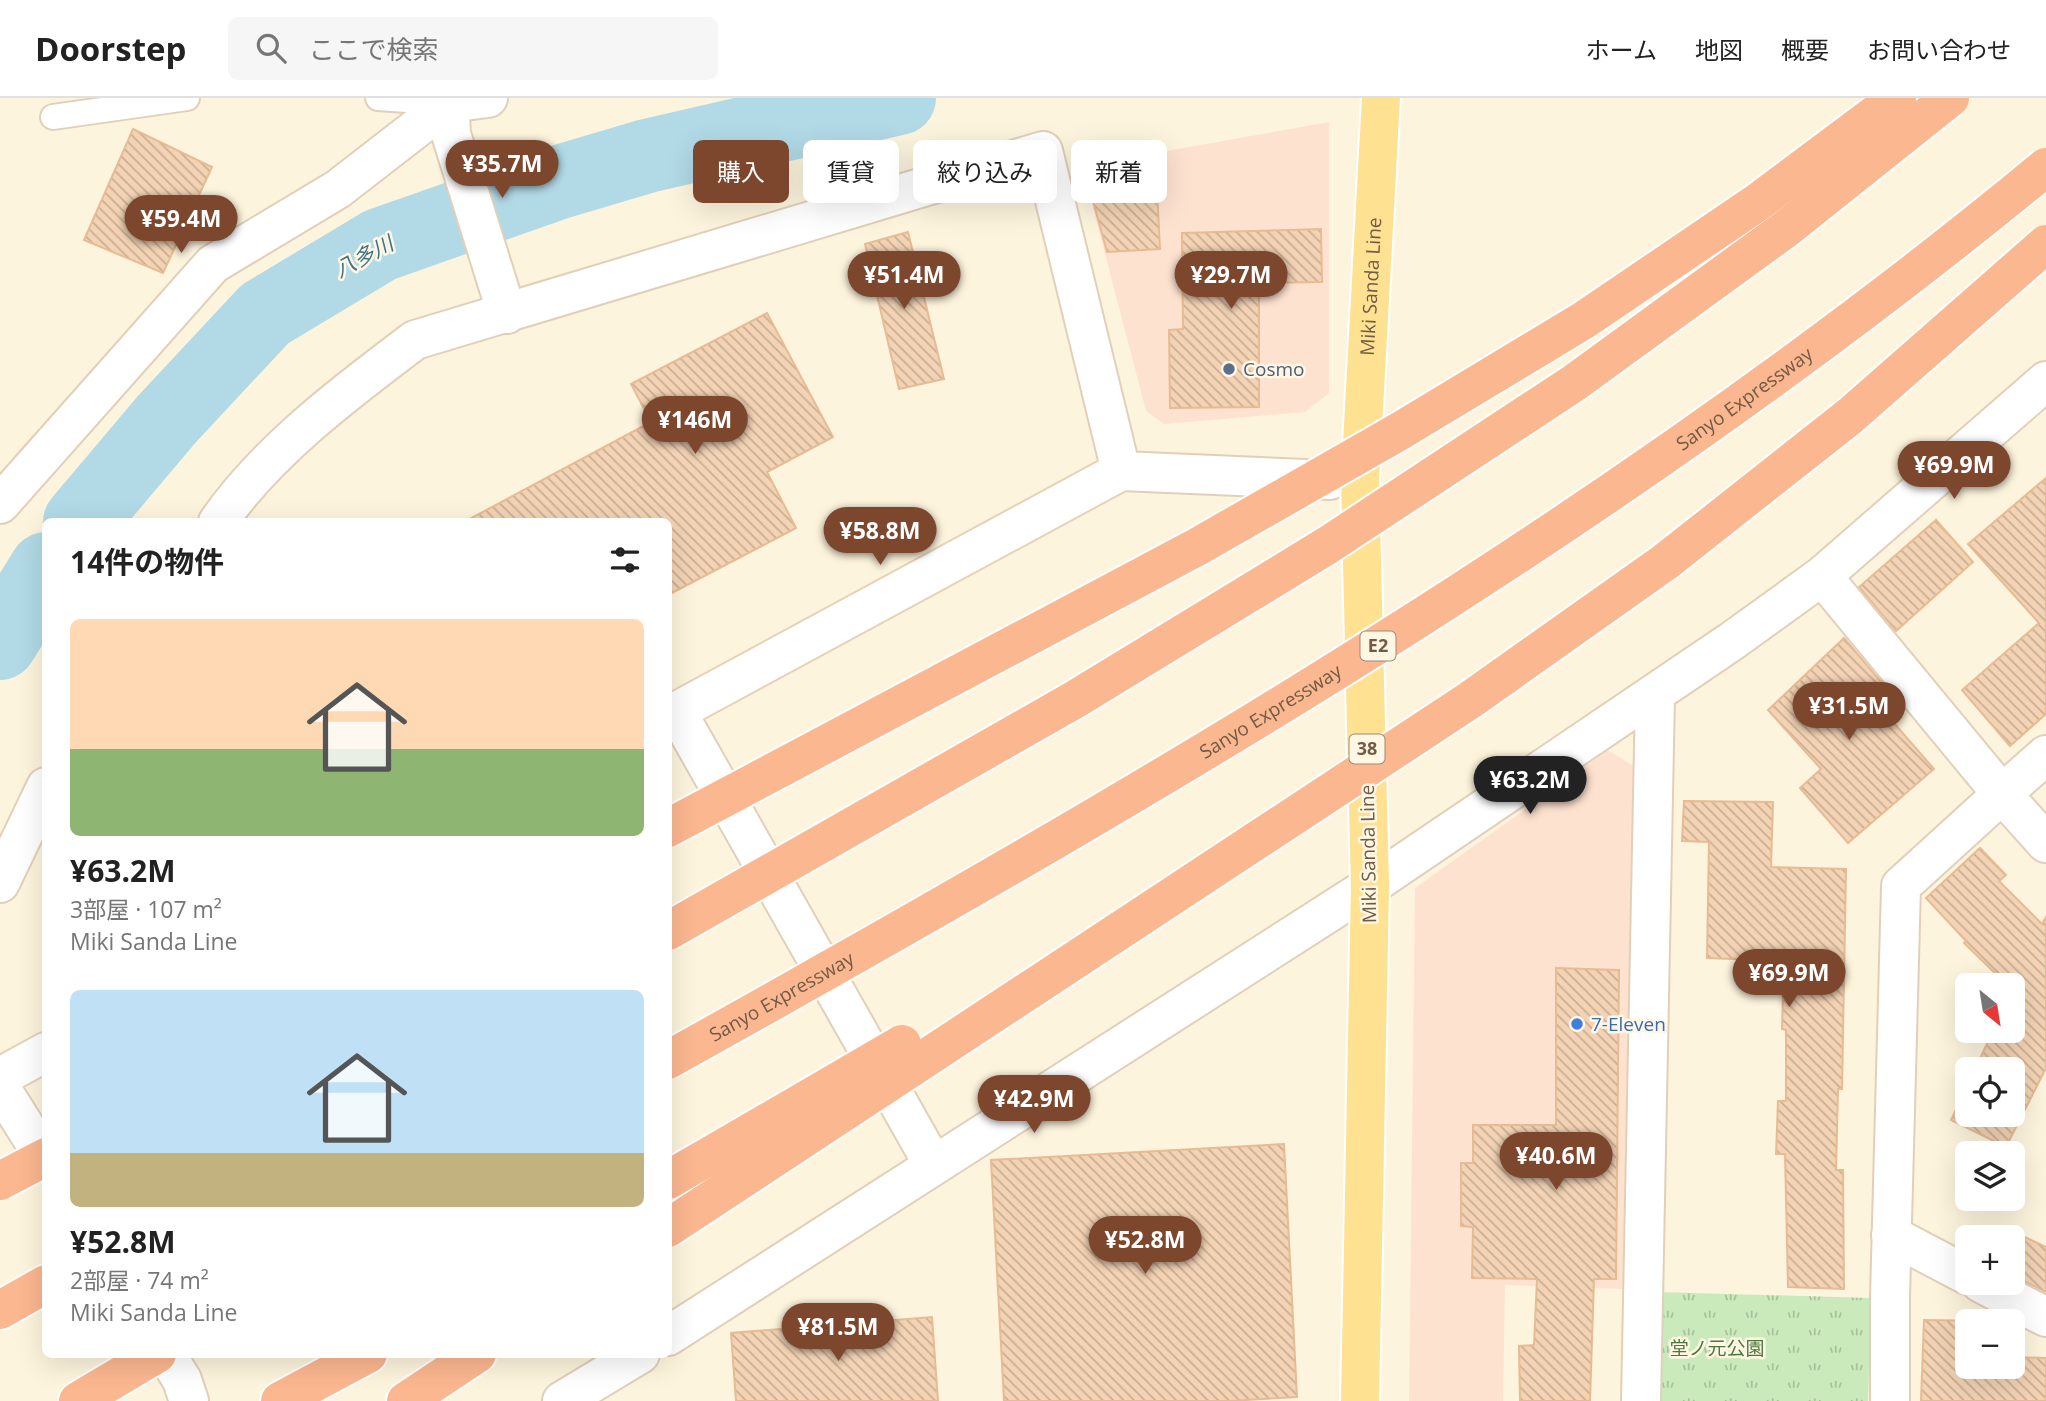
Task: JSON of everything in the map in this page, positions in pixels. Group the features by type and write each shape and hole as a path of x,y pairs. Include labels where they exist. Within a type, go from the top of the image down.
{"highway":[{"path":"672,826 1184,553 1401,430 1584,320 1758,202 1897,98"},
{"path":"672,929 1074,700 1328,545 1574,383 1787,229 1950,98"},
{"name":"Sanyo Expressway","path":"672,1058 981,886 1426,617 1624,483 1814,349 2046,167"},
{"path":"672,1225 1470,700 1665,562 1850,416 2046,244"},
{"path":"672,1178 1249,843"},
{"path":"0,1181 42,1161"},
{"path":"0,1310 42,1286"},
{"path":"78,1401 150,1358"},
{"path":"280,1401 361,1358"},
{"path":"406,1401 471,1358"}],"main road":[{"name":"Miki Sanda Line","path":"1360,1401 1370,886 1360,481 1381,98"}],"street":[{"path":"0,504 213,264 338,189 450,112 488,98"},
{"path":"450,112 502,299"},
{"path":"221,518 243,486 358,384 415,340 502,299 1043,150 1121,471"},
{"path":"672,1333 1370,886 1655,695 1822,576 2046,381"},
{"path":"933,1164 673,714 1121,471 1360,481"},
{"path":"1822,576 2002,794 2046,843"},
{"path":"1641,1401 1655,695"},
{"path":"1890,1401 1891,1235 1901,886 2046,755"},
{"path":"0,883 42,795"},
{"path":"0,1077 42,1054"},
{"path":"0,1087 42,1153"},
{"path":"1891,1235 1955,1269"},
{"path":"2004,1295 2046,1317"},
{"path":"168,1358 182,1380 189,1401"},
{"path":"562,1401 633,1358"}],"lane":[{"path":"53,117 187,98"},
{"path":"377,98 450,112"}],"shaded area":[{"path":"1329,122 1329,393 1305,412 1164,424 1146,411 1092,203 1167,203 1167,151"},
{"path":"1608,750 1633,766 1625,1289 1505,1285 1503,1401 1409,1401 1415,888"}],"green space":[{"name":"堂ノ元公園","path":"1659,1292 1871,1298 1868,1401 1656,1401"}],"building":[{"path":"133,129 212,167 163,273 84,240"},
{"path":"1094,203 1158,203 1160,249 1107,252"},
{"path":"1321,229 1322,282 1259,283 1259,407 1170,408 1169,330 1183,329 1182,233"},
{"path":"908,232 944,379 899,389 865,244"},
{"path":"767,313 833,437 767,472 796,528 672,593 672,518 471,518 651,422 631,384"},
{"path":"2046,478 2046,714 2010,746 1962,690 2039,623 1968,544"},
{"path":"1936,520 1973,562 1896,631 1859,587"},
{"path":"1844,638 1887,689 1874,700 1934,769 1848,843 1800,788 1821,769 1768,710"},
{"path":"1684,801 1773,802 1771,867 1846,869 1842,1089 1838,1089 1836,1170 1843,1170 1844,1289 1788,1287 1785,1154 1776,1154 1778,1101 1786,1101 1786,1030 1782,1029 1784,961 1707,958 1709,842 1682,841"},
{"path":"1980,848 2006,875 1999,881 2042,924 2046,917 2046,1068 2025,1109 2025,1057 1981,1057 1987,1043 2025,1043 2025,973 1995,973 1964,943 1966,941 1926,898"},
{"path":"1556,968 1619,970 1616,1279 1594,1279 1590,1401 1520,1401 1519,1346 1534,1345 1537,1279 1472,1278 1473,1227 1461,1226 1461,1163 1473,1163 1473,1125 1556,1125"},
{"path":"1965,1127 2016,1127 2009,1141 1994,1141"},
{"path":"1284,1144 1297,1397 1229,1401 1004,1401 991,1160"},
{"path":"2025,1237 2046,1247 2046,1292 2025,1282"},
{"path":"932,1317 938,1401 736,1401 731,1333"},
{"path":"1924,1320 1955,1320 1955,1379 2025,1379 2025,1357 2046,1358 2046,1401 1921,1401"}],"waterway":[{"name":"八多川","path":"83,518 167,419 265,314 380,245 556,183 647,156 899,98"},
{"name":"八多川","path":"0,643 42,575"}],"place":[{"name":"Cosmo","path":"1229,369"},
{"name":"7-Eleven","path":"1577,1024"}]}
